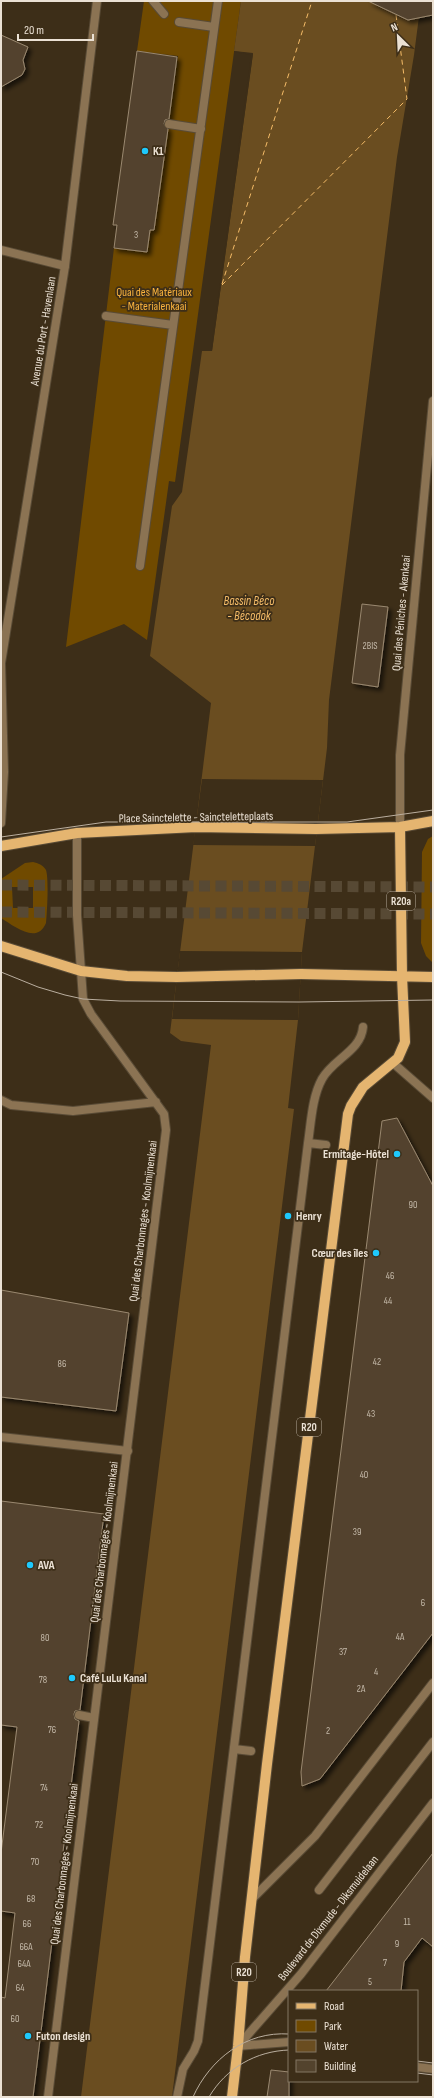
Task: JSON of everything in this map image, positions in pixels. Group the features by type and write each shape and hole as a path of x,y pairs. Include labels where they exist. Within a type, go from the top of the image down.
{"main road":[{"name":"Place Sainctelette - Saincteletteplaats","path":"1,846 77,833 196,828 316,829 400,827 433,821"},
{"name":"R20a","path":"400,827 402,976"},
{"path":"1,946 81,971 127,976 177,977 301,974 433,977"},
{"name":"R20","path":"232,2097 238,2046 245,1957 267,1764 348,1114 356,1098 369,1081 393,1063 402,1051 405,1042 402,976"}],"street":[{"name":"Avenue du Port - Havenlaan","path":"1,663 65,266 97,1"},
{"path":"153,1 164,14"},
{"path":"140,566 218,1"},
{"path":"179,22 214,27"},
{"path":"168,124 200,128"},
{"path":"1,250 65,266"},
{"path":"106,316 173,325"},
{"name":"Quai des Péniches - Akenkaai","path":"400,827 400,755 433,401"},
{"path":"1,663 4,772 1,823"},
{"path":"77,833 77,915 81,971"},
{"name":"Quai des Charbonnages - Koolmijnenkaai","path":"48,2097 128,1452 166,1130 164,1114 114,1049 91,1014 83,999 81,971"},
{"path":"178,2097 183,2069 194,2051 198,2040 308,1143 316,1098 321,1080 329,1068 358,1042 362,1034 363,1027"},
{"path":"393,1063 433,1098"},
{"path":"1,1100 11,1105"},
{"path":"1,1106 11,1105 73,1111 156,1102"},
{"path":"308,1143 326,1145"},
{"path":"1,1437 128,1452"},
{"path":"252,1899 315,1836 433,1683"},
{"path":"80,1715 94,1718"},
{"name":"Boulevard de Dixmude - Diksmuidelaan","path":"319,1890 433,1742"},
{"path":"234,1749 251,1751"},
{"name":"Boulevard de Dixmude - Diksmuidelaan","path":"238,2046 302,1974 433,1803"},
{"path":"238,2046 288,2042"},
{"path":"418,2067 433,2069"}],"green space":[{"name":"Quai des Matériaux - Materialenkaai","path":"144,1 241,1 175,482 169,481 147,640 124,624 66,647 114,248 147,252 150,230 154,230 178,56 137,51"},
{"path":"433,836 433,963 426,956 421,943 422,852 428,839"},
{"path":"33,862 40,864 46,870 47,874 48,896 46,923 37,933 25,932 1,918 1,879 25,863","holes":["12,887 33,887 33,908 13,908"]}],"water":[{"name":"Bassin Béco - Bécodok","path":"241,1 421,1 414,55 397,157 329,700 327,748 302,952 298,1020 288,1108 294,1109 172,2097 81,2097 211,1045 181,1041 170,1033 211,703 150,656 172,506 182,492 202,351 212,351 253,54 234,51"}],"pier":[{"path":"234,51 253,53 212,351 200,351 202,349 211,349 251,55"},
{"path":"202,779 323,780 315,846 193,845"},
{"path":"180,951 302,952 298,1020 172,1019"}],"building":[{"path":"368,1 433,1 433,15 408,20"},
{"path":"1,35 28,47 23,60 25,69 22,75 1,87"},
{"path":"137,51 177,57 169,119 165,120 164,124 168,129 154,230 150,230 147,252 114,248 117,225 113,225"},
{"path":"362,604 388,607 378,687 352,683"},
{"path":"397,1118 433,1186 433,1633 320,1779 302,1786 301,1772 382,1121"},
{"path":"1,1290 129,1313 116,1411 1,1397"},
{"path":"1,1501 104,1514 80,1710 75,1711 74,1714 75,1719 79,1721 33,2097 1,2097 1,1997 5,1998 15,1913 1,1911 1,1853 17,1727 1,1725"},
{"path":"433,1853 433,1947 422,1938 404,1962 401,1990 327,1990"},
{"path":"271,2070 288,2072 289,2097 267,2097"}],"ferry route":[{"path":"222,284 312,1"},
{"path":"222,285 407,99 396,15"}],"tunnel":[{"path":"1,885 433,887"},
{"path":"1,912 433,914"}],"tram line":[{"path":"1,837 106,822 347,822 433,810"},
{"path":"1,972 38,987 83,999 120,1001 299,1002 433,1000"},
{"path":"193,2097 200,2083 209,2071 231,2050 258,2037 273,2034 288,2034"},
{"path":"209,2097 224,2078 243,2063 265,2054 288,2050"},
{"path":"418,2061 433,2063"},
{"path":"418,2073 433,2075"}],"place":[{"name":"K1","path":"145,151"},
{"name":"Ermitage-Hôtel","path":"397,1154"},
{"name":"Henry","path":"288,1216"},
{"name":"Cœur des îles","path":"376,1253"},
{"name":"AVA","path":"30,1565"},
{"name":"Café LuLu Kanal","path":"72,1678"},
{"name":"Futon design","path":"28,2036"}]}
